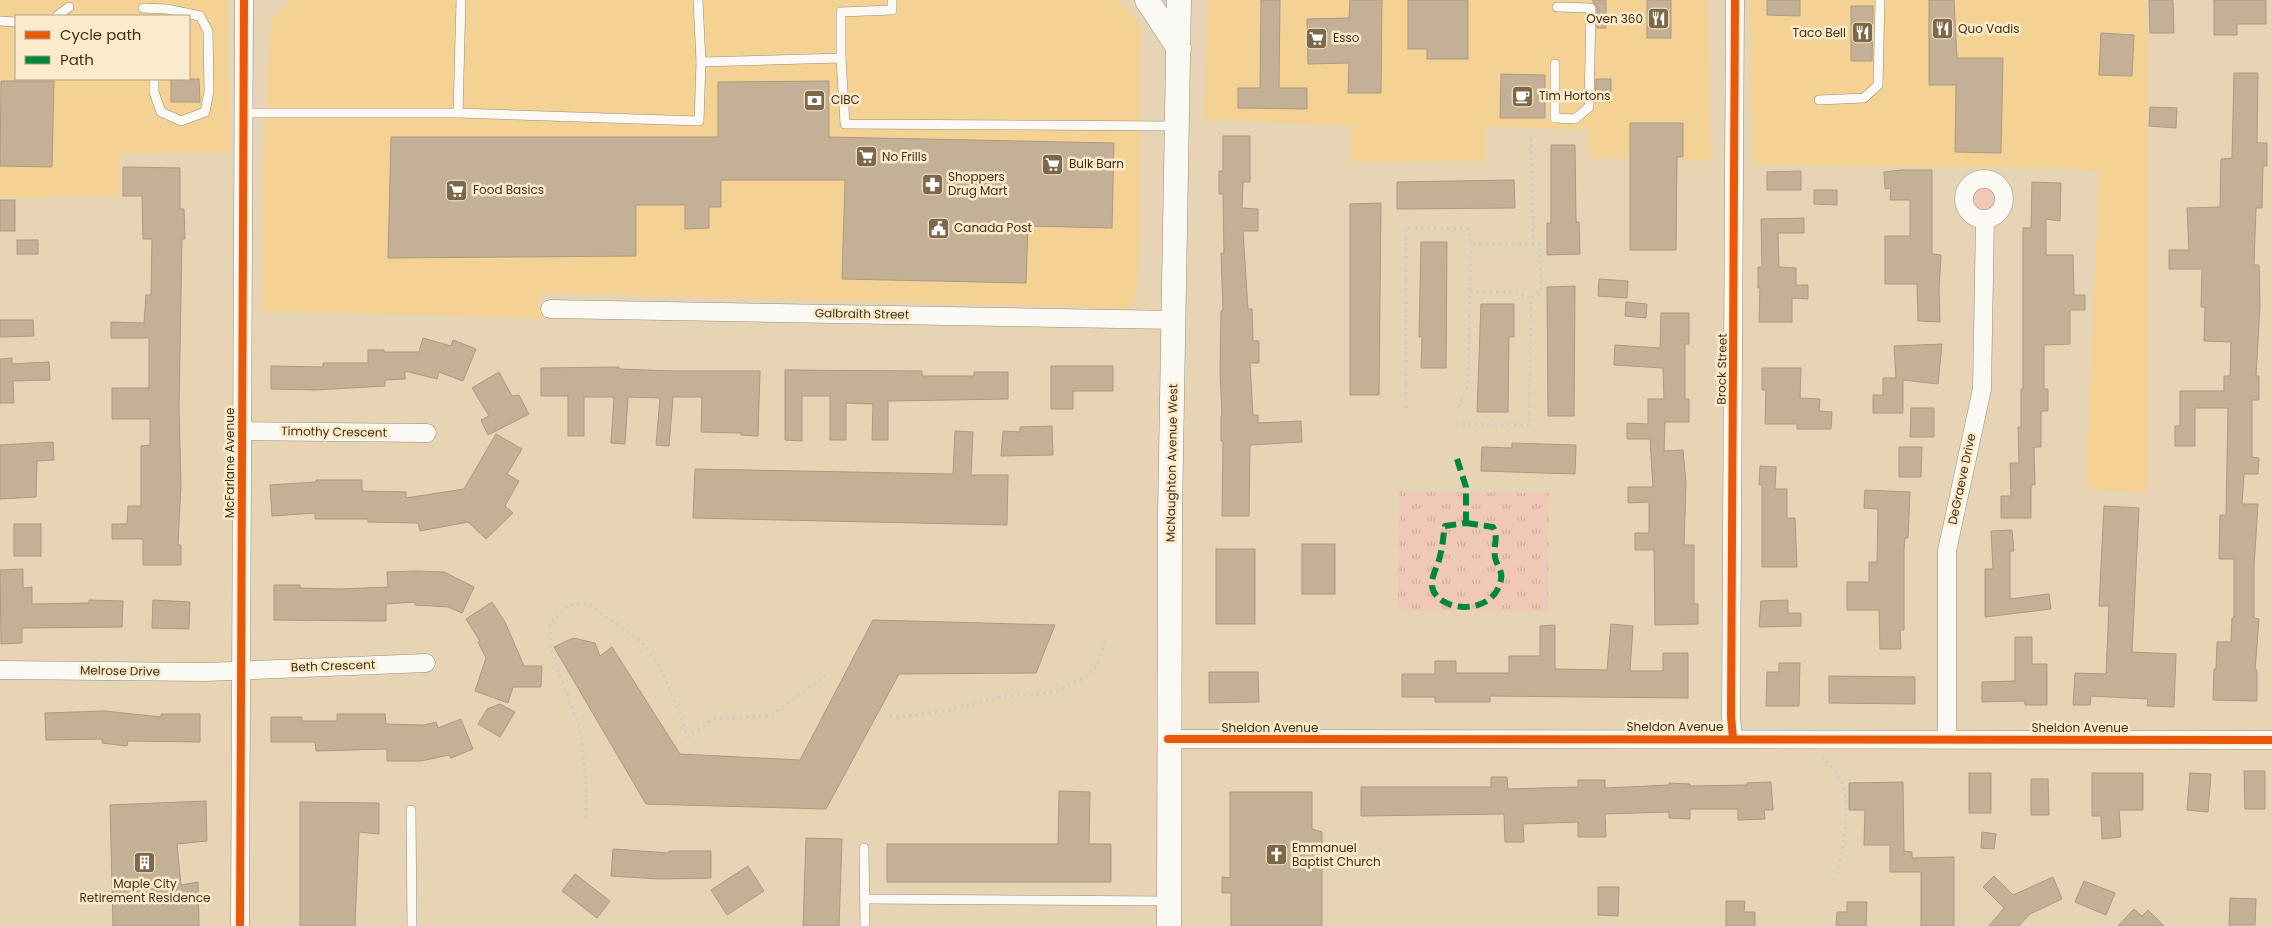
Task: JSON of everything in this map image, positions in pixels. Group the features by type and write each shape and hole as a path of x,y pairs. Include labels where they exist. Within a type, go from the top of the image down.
{"main road":[{"path":"1147,0 1179,48"},
{"name":"McNaughton Avenue West","path":"1169,926 1168,739 1179,0"}],"street":[{"name":"McFarlane Avenue","path":"240,926 244,0"},
{"name":"Brock Street","path":"1733,738 1731,708 1735,0"},
{"name":"DeGraeve Drive","path":"1947,739 1947,550 1982,389 1985,219"},
{"name":"Galbraith Street","path":"550,309 1175,320"},
{"name":"Timothy Crescent","path":"242,431 427,433"},
{"name":"Beth Crescent","path":"240,670 426,663"},
{"name":"Melrose Drive","path":"0,670 206,672 240,670"},
{"name":"Sheldon Avenue","path":"1168,739 1733,738 2272,740"}],"lane":[{"path":"458,113 461,0"},
{"path":"243,113 458,113 699,121 701,62 698,0"},
{"path":"892,0 892,10 841,12 841,58 845,124 1178,126"},
{"path":"1820,100 1864,98 1878,85 1880,0"},
{"path":"57,15 69,7"},
{"path":"1555,64 1555,118 1575,119 1589,107 1591,8 1557,7"},
{"path":"144,8 167,9 200,16 208,31 208,91 205,112 181,121 161,112 154,92 154,80"},
{"path":"0,21 15,22"},
{"path":"701,62 841,58"},
{"path":"410,810 412,926"},
{"path":"864,848 865,926"},
{"path":"866,898 1169,901"}],"path":[{"path":"1531,138 1533,244"},
{"path":"1406,408 1406,228 1468,229 1471,244 1468,385 1459,407"},
{"path":"1470,292 1510,292 1530,298 1540,292 1540,244 1471,244"},
{"path":"1458,424 1529,425 1530,298"},
{"path":"586,817 586,780 580,729 551,651 550,624 568,605 590,604 601,615 645,645 661,670 688,737 713,720 770,716 826,676"},
{"path":"890,715 897,718 946,711 1005,696 1057,691 1086,677 1097,664 1107,637"},
{"path":"1821,755 1840,778 1846,801 1843,850 1837,873"}],"shaded area":[{"path":"0,0 227,0 230,152 120,154 120,196 0,198"},
{"path":"290,0 1117,0 1141,25 1138,292 1129,308 540,293 541,318 262,311 264,154 271,22"},
{"path":"1211,0 1708,0 1711,161 1590,158 1590,130 1485,126 1485,161 1352,162 1352,126 1204,119 1208,3"},
{"path":"1750,0 2146,0 2148,123 2147,493 2086,489 2099,172 2071,168 1753,165"}],"green space":[{"path":"1984,186 1994,190 1998,200 1994,210 1984,214 1974,210 1970,200 1974,190"},
{"path":"1399,491 1549,493 1548,611 1398,610"}],"building":[{"path":"1261,0 1280,0 1279,88 1307,88 1307,109 1238,108 1238,88 1260,88"},
{"path":"1350,0 1382,0 1381,93 1348,93 1349,63 1308,64 1307,19 1349,18"},
{"path":"1408,0 1468,0 1468,59 1427,59 1427,49 1408,49"},
{"path":"1592,0 1606,0 1606,28 1597,28 1597,8"},
{"name":"Oven 360","path":"1647,0 1671,0 1671,38 1647,38"},
{"path":"1767,0 1800,0 1800,16 1767,15"},
{"path":"1929,0 1954,0 1957,58 2003,58 2001,153 1955,152 1956,85 1929,85"},
{"path":"2149,0 2173,0 2174,33 2150,33"},
{"path":"2214,0 2266,0 2266,24 2237,24 2237,35 2214,35"},
{"name":"Taco Bell","path":"1851,6 1873,6 1872,61 1851,61"},
{"path":"2101,33 2134,35 2132,76 2099,75"},
{"path":"2234,73 2258,73 2257,143 2267,143 2267,166 2263,166 2262,208 2256,208 2254,265 2259,265 2260,306 2256,376 2259,376 2259,400 2252,400 2252,457 2259,458 2258,474 2244,474 2242,504 2258,504 2254,566 2254,618 2259,619 2255,670 2257,670 2257,701 2213,700 2217,642 2231,642 2232,618 2234,618 2234,559 2219,559 2220,515 2226,515 2228,408 2195,408 2195,446 2175,446 2175,426 2180,426 2180,391 2224,391 2224,376 2230,376 2231,342 2204,341 2205,307 2201,307 2202,269 2169,269 2169,250 2189,250 2187,208 2220,207 2221,159 2232,158"},
{"name":"Tim Hortons","path":"1501,74 1545,75 1545,118 1500,118"},
{"path":"199,79 200,102 171,102 171,80"},
{"path":"1596,79 1611,79 1611,102 1595,102"},
{"path":"1,81 54,81 52,167 0,166"},
{"path":"829,81 829,137 1114,143 1112,228 1028,226 1026,283 842,279 845,180 721,180 721,207 709,207 709,228 685,229 685,205 636,205 636,256 388,258 391,137 718,137 718,82"},
{"path":"2150,107 2177,108 2176,128 2149,126"},
{"path":"1630,123 1683,123 1683,157 1677,157 1676,250 1630,250"},
{"path":"1223,136 1250,136 1250,182 1243,182 1242,208 1258,209 1258,231 1243,231 1248,309 1252,309 1253,341 1259,341 1259,363 1250,363 1253,415 1258,415 1258,423 1301,421 1302,442 1250,445 1249,516 1222,516 1223,441 1221,441 1220,371 1221,311 1223,310 1221,253 1224,253 1223,194 1219,194 1219,171 1223,171"},
{"path":"1551,145 1575,145 1576,222 1579,222 1580,254 1547,255 1547,223 1551,223"},
{"path":"123,167 180,168 180,209 184,209 185,239 182,239 179,409 181,484 178,545 181,545 181,565 143,565 143,539 112,539 112,524 127,524 128,506 141,506 141,446 150,445 150,419 112,419 112,388 149,388 149,338 111,338 111,322 144,323 146,295 151,295 152,239 143,239 142,196 123,196"},
{"path":"1932,170 1932,254 1941,255 1940,322 1918,321 1917,284 1885,284 1885,236 1910,236 1910,200 1890,200 1891,188 1885,189 1884,172"},
{"path":"1801,171 1801,190 1767,190 1767,172"},
{"path":"1514,180 1515,208 1397,209 1397,182"},
{"path":"2032,182 2061,183 2060,221 2046,219 2046,255 2073,255 2074,295 2085,295 2085,310 2070,310 2070,344 2044,345 2044,389 2048,389 2048,411 2041,411 2041,447 2034,447 2035,485 2031,485 2031,518 2001,518 2001,496 2011,496 2010,463 2019,463 2018,427 2021,427 2021,389 2023,389 2023,228 2031,228"},
{"path":"1814,190 1837,190 1837,205 1814,204"},
{"path":"0,200 15,200 15,231 0,231"},
{"path":"1381,203 1379,395 1350,395 1350,204"},
{"path":"1804,218 1804,233 1778,233 1779,267 1796,268 1796,285 1808,285 1808,299 1792,298 1792,322 1759,322 1760,288 1758,288 1758,267 1762,267 1761,219"},
{"path":"17,240 38,240 38,254 17,254"},
{"path":"1421,242 1447,242 1446,368 1421,368 1422,337 1419,337"},
{"path":"1599,279 1628,281 1627,298 1598,296"},
{"path":"1575,286 1574,416 1548,416 1547,287"},
{"path":"1626,302 1647,304 1646,318 1625,316"},
{"path":"1481,304 1514,304 1514,337 1509,337 1508,412 1477,412"},
{"path":"1661,313 1689,313 1689,344 1685,344 1685,399 1689,399 1689,422 1665,422 1664,451 1683,450 1686,483 1684,545 1694,545 1694,604 1698,604 1698,624 1655,625 1654,550 1635,550 1635,533 1649,533 1649,502 1628,503 1628,487 1653,487 1650,439 1627,439 1627,423 1648,424 1648,399 1664,399 1663,368 1614,365 1615,345 1660,348"},
{"path":"0,320 33,320 34,336 0,337"},
{"path":"423,338 451,346 453,340 476,349 463,381 439,372 437,379 405,371 405,379 385,380 385,386 315,390 271,389 271,366 323,367 323,363 368,363 368,350 419,352"},
{"path":"1942,344 1938,384 1903,380 1903,413 1873,413 1873,395 1883,395 1883,378 1896,378 1894,346"},
{"path":"12,358 12,364 49,362 50,380 13,381 14,403 0,403 0,359"},
{"path":"1051,366 1113,366 1113,391 1073,391 1073,409 1051,409"},
{"path":"619,367 619,369 674,371 760,371 758,436 741,435 741,433 701,432 702,397 673,397 669,446 656,445 660,398 628,397 625,444 611,443 614,397 584,397 584,436 568,436 568,396 541,396 541,368"},
{"path":"1762,368 1801,368 1800,398 1820,399 1819,411 1832,412 1831,429 1797,429 1797,424 1765,424 1766,390 1762,390"},
{"path":"785,370 922,371 922,376 974,376 974,372 1008,372 1008,399 888,401 888,440 872,440 873,404 846,403 846,440 830,440 830,396 802,396 802,441 785,440"},
{"path":"499,372 512,396 519,395 529,414 488,435 481,420 489,416 472,388"},
{"path":"1911,408 1934,408 1934,437 1910,437"},
{"path":"1052,426 1053,455 1001,456 1003,431 1020,432 1020,427"},
{"path":"955,431 973,432 971,475 1008,475 1007,525 693,518 695,469 953,474"},
{"path":"496,434 522,449 507,474 519,481 505,506 513,513 486,539 468,522 420,531 418,523 368,522 368,519 315,519 315,513 272,516 270,485 316,482 316,480 362,480 362,491 406,492 406,498 464,489"},
{"path":"53,442 54,460 37,461 36,497 0,499 0,445"},
{"path":"1512,443 1576,445 1575,474 1481,471 1482,447 1512,448"},
{"path":"1899,447 1922,447 1921,477 1899,477"},
{"path":"1760,466 1776,467 1775,489 1787,489 1787,518 1795,518 1797,567 1762,567 1762,485 1759,485"},
{"path":"1865,490 1910,492 1908,538 1905,538 1904,549 1904,630 1900,630 1901,649 1880,649 1879,610 1847,610 1847,582 1869,582 1869,562 1877,562 1878,509 1864,508"},
{"path":"2104,506 2139,508 2132,652 2176,654 2174,707 2147,706 2148,699 2091,696 2090,705 2073,705 2075,673 2106,674 2109,606 2099,606"},
{"path":"14,524 41,524 41,556 14,556"},
{"path":"2012,530 2014,551 2010,551 2010,599 2049,594 2051,609 1985,617 1985,569 1993,569 1991,531"},
{"path":"1302,544 1335,544 1335,594 1302,594"},
{"path":"1216,549 1255,549 1255,624 1216,624"},
{"path":"23,569 23,588 32,587 32,604 89,603 89,600 123,601 122,627 22,628 22,643 1,644 0,570"},
{"path":"387,572 444,572 474,587 462,613 448,607 415,605 415,602 386,604 386,621 274,620 274,585 300,585 300,588 340,589 388,587"},
{"path":"153,600 190,602 189,629 152,628"},
{"path":"1788,600 1788,613 1801,613 1801,626 1759,627 1761,601"},
{"path":"492,602 505,622 524,666 542,666 541,687 513,687 508,703 475,691 486,658 478,642 480,641 466,619"},
{"path":"873,620 1055,625 1036,673 899,674 826,809 646,804 554,647 573,638 595,643 600,656 612,647 680,754 800,760"},
{"path":"1611,624 1633,626 1630,671 1663,671 1663,653 1688,653 1688,698 1490,696 1490,702 1435,702 1435,697 1402,697 1402,674 1435,674 1435,661 1456,661 1456,673 1509,673 1509,656 1540,656 1540,626 1555,625 1555,669 1607,670"},
{"path":"2015,637 2032,637 2032,664 2047,664 2047,705 2025,705 2025,701 1982,702 1982,682 2015,681"},
{"path":"1779,663 1800,663 1799,706 1766,706 1767,672 1779,672"},
{"path":"1209,672 1258,672 1259,702 1209,703"},
{"path":"1829,676 1915,677 1915,704 1829,703"},
{"path":"500,704 515,712 500,737 478,724 487,709"},
{"path":"105,711 161,717 161,714 200,714 200,742 128,741 127,746 102,743 102,739 46,740 45,713"},
{"path":"337,714 385,714 386,724 424,725 436,722 438,728 461,719 473,749 451,758 449,755 421,761 387,761 387,749 316,751 315,742 271,742 271,717 302,717 302,721 337,721"},
{"path":"2244,771 2265,771 2265,809 2245,809"},
{"path":"1969,773 1991,773 1991,813 1969,813"},
{"path":"2092,773 2143,773 2143,810 2119,810 2121,837 2102,839 2101,816 2092,816"},
{"path":"2190,773 2211,774 2208,812 2187,810"},
{"path":"1491,777 1507,777 1508,789 1578,787 1578,780 1605,780 1605,788 1669,785 1669,783 1690,784 1690,786 1747,785 1747,783 1771,782 1773,810 1764,810 1765,819 1738,820 1738,809 1690,809 1690,819 1669,818 1669,812 1605,814 1606,837 1578,837 1578,822 1523,824 1524,842 1505,842 1504,814 1361,816 1361,787 1491,787"},
{"path":"2031,779 2048,779 2049,815 2031,815"},
{"path":"1903,782 1904,851 1912,852 1912,858 1954,857 1954,926 1921,926 1921,872 1890,872 1890,845 1864,845 1865,810 1849,810 1849,783"},
{"path":"1059,791 1090,792 1089,844 1111,844 1111,882 887,882 887,844 1058,844"},
{"name":"Emmanuel Baptist Church","path":"1230,792 1312,792 1312,829 1322,832 1322,926 1231,926 1231,893 1222,893 1222,877 1230,878"},
{"name":"Maple City Retirement Residence","path":"206,801 207,841 177,844 181,885 198,882 199,926 113,926 110,805"},
{"path":"300,802 379,803 379,834 359,832 355,926 300,926"},
{"path":"1982,832 1996,834 1994,849 1981,848"},
{"path":"806,838 842,839 839,926 803,926"},
{"path":"613,849 669,853 669,851 711,851 711,878 659,879 611,876"},
{"path":"748,866 764,891 727,915 711,890"},
{"path":"575,874 610,901 597,918 562,891"},
{"path":"1994,876 2013,895 2053,877 2062,899 2030,914 2019,926 1989,926 2004,908 1983,887"},
{"path":"2084,881 2115,893 2106,915 2075,902"},
{"path":"1598,887 1619,887 1618,916 1598,915"},
{"path":"2230,898 2256,899 2255,925 2229,925"},
{"path":"1726,901 1745,901 1744,912 1755,912 1755,926 1726,926"},
{"path":"1847,902 1867,902 1866,926 1836,926 1837,912 1847,912"},
{"path":"2134,909 2142,916 2148,910 2164,926 2118,926"}],"marked path":[{"path":"1457,459 1466,487 1466,523"},
{"path":"1466,523 1493,527 1496,534 1495,557 1501,576 1496,591 1488,600 1478,605 1466,607 1454,606 1444,602 1436,595 1432,586 1441,552 1445,526 1466,523"}],"cycle path":[{"path":"240,926 244,0"},
{"path":"1733,738 1731,717 1735,0"},
{"path":"1168,739 2272,740"}],"place":[{"name":"Oven 360","path":"1659,19"},
{"name":"Quo Vadis","path":"1942,29"},
{"name":"Taco Bell","path":"1862,33"},
{"name":"Esso","path":"1317,38"},
{"name":"Tim Hortons","path":"1523,96"},
{"name":"CIBC","path":"815,100"},
{"name":"No Frills","path":"866,157"},
{"name":"Bulk Barn","path":"1053,164"},
{"name":"Shoppers Drug Mart","path":"932,184"},
{"name":"Food Basics","path":"457,190"},
{"name":"Canada Post","path":"938,228"},
{"name":"Emmanuel Baptist Church","path":"1276,855"},
{"name":"Maple City Retirement Residence","path":"145,863"}]}
